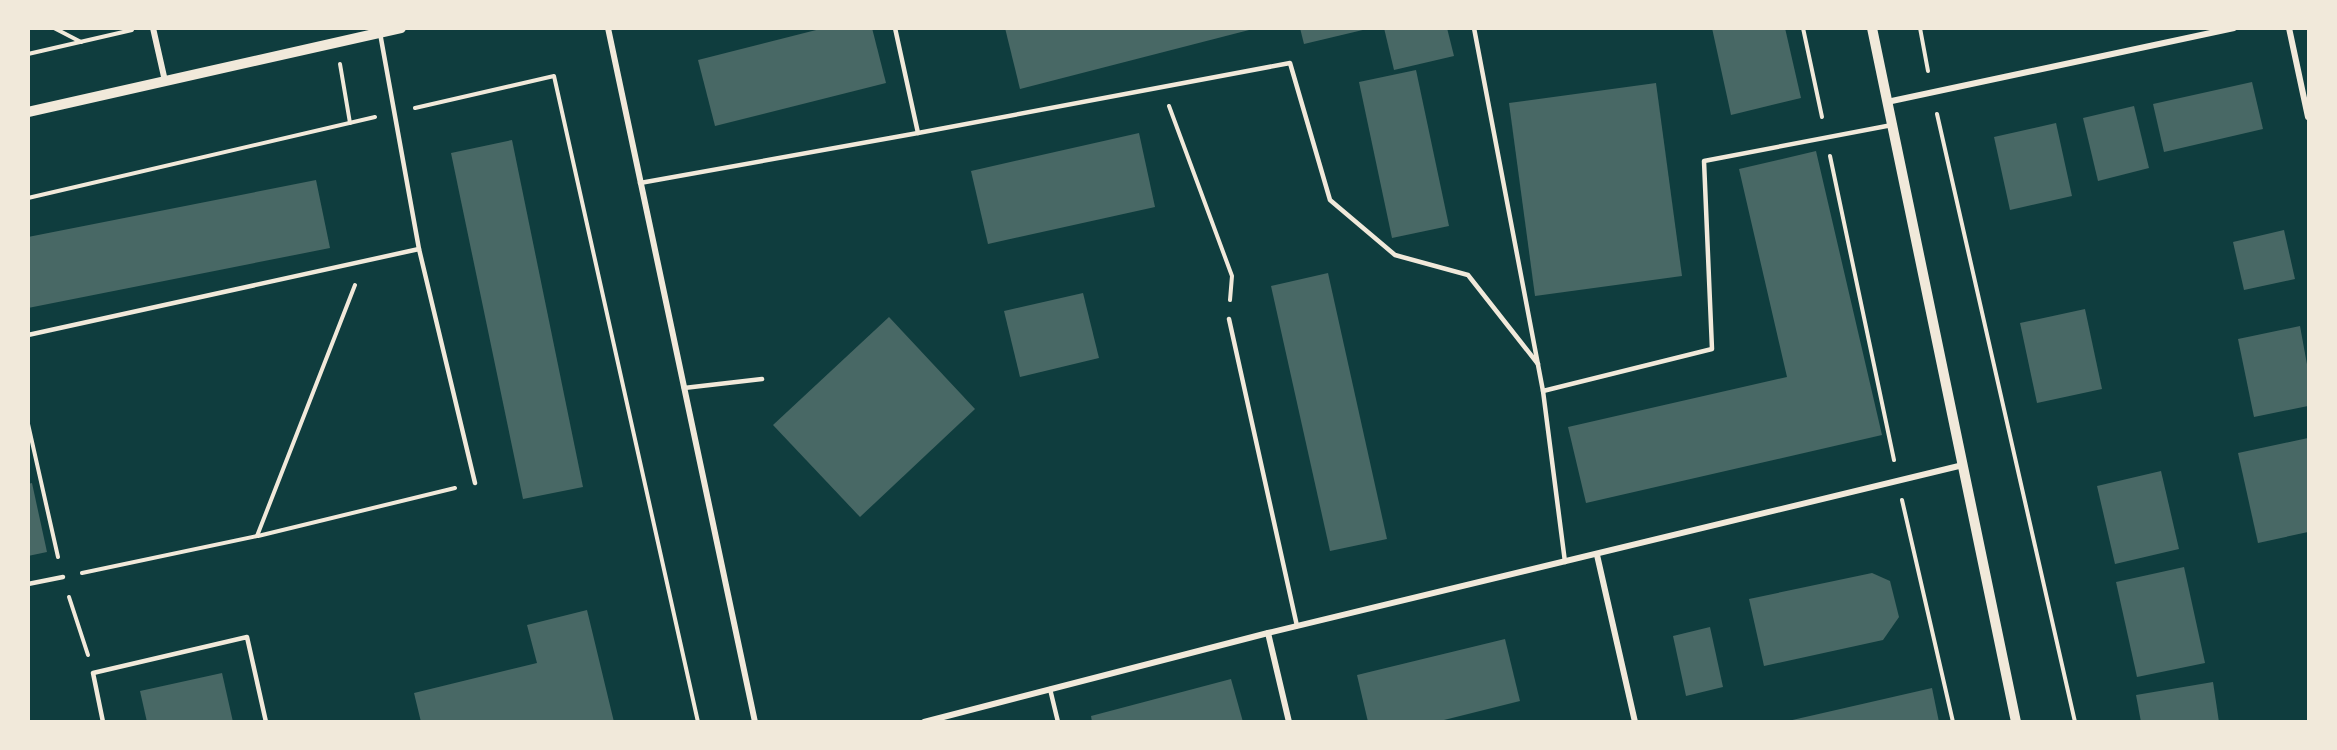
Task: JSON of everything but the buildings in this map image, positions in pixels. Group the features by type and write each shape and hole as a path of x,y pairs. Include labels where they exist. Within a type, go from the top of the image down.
{"street":[{"path":"153,28 165,81"},
{"path":"28,112 401,28"},
{"path":"609,28 755,722"},
{"path":"1872,28 2016,722"},
{"path":"1887,102 2234,28"},
{"path":"2289,28 2308,117"},
{"path":"924,722 1268,633 1963,465"},
{"path":"1597,555 1635,722"},
{"path":"1268,633 1289,722"}],"lane":[{"path":"895,28 918,133"},
{"path":"1474,28 1543,391 1565,562"},
{"path":"380,33 419,249 475,483"},
{"path":"640,183 1290,63 1329,200 1395,255 1468,275 1538,364"},
{"path":"1543,391 1712,349 1704,161 1892,125"},
{"path":"28,335 419,249"},
{"path":"1229,319 1297,626"},
{"path":"684,388 762,379"},
{"path":"28,584 63,577"},
{"path":"103,722 93,673 247,637 266,722"},
{"path":"1050,689 1058,722"}],"path":[{"path":"54,28 81,42"},
{"path":"28,54 139,28"},
{"path":"1803,28 1898,481 1953,722"},
{"path":"1920,28 1932,92 2075,722"},
{"path":"337,43 350,123"},
{"path":"28,198 554,76 698,722"},
{"path":"1162,87 1232,276 1229,319"},
{"path":"257,536 364,262"},
{"path":"28,424 63,577 93,673"},
{"path":"63,577 257,536 475,483"}]}
